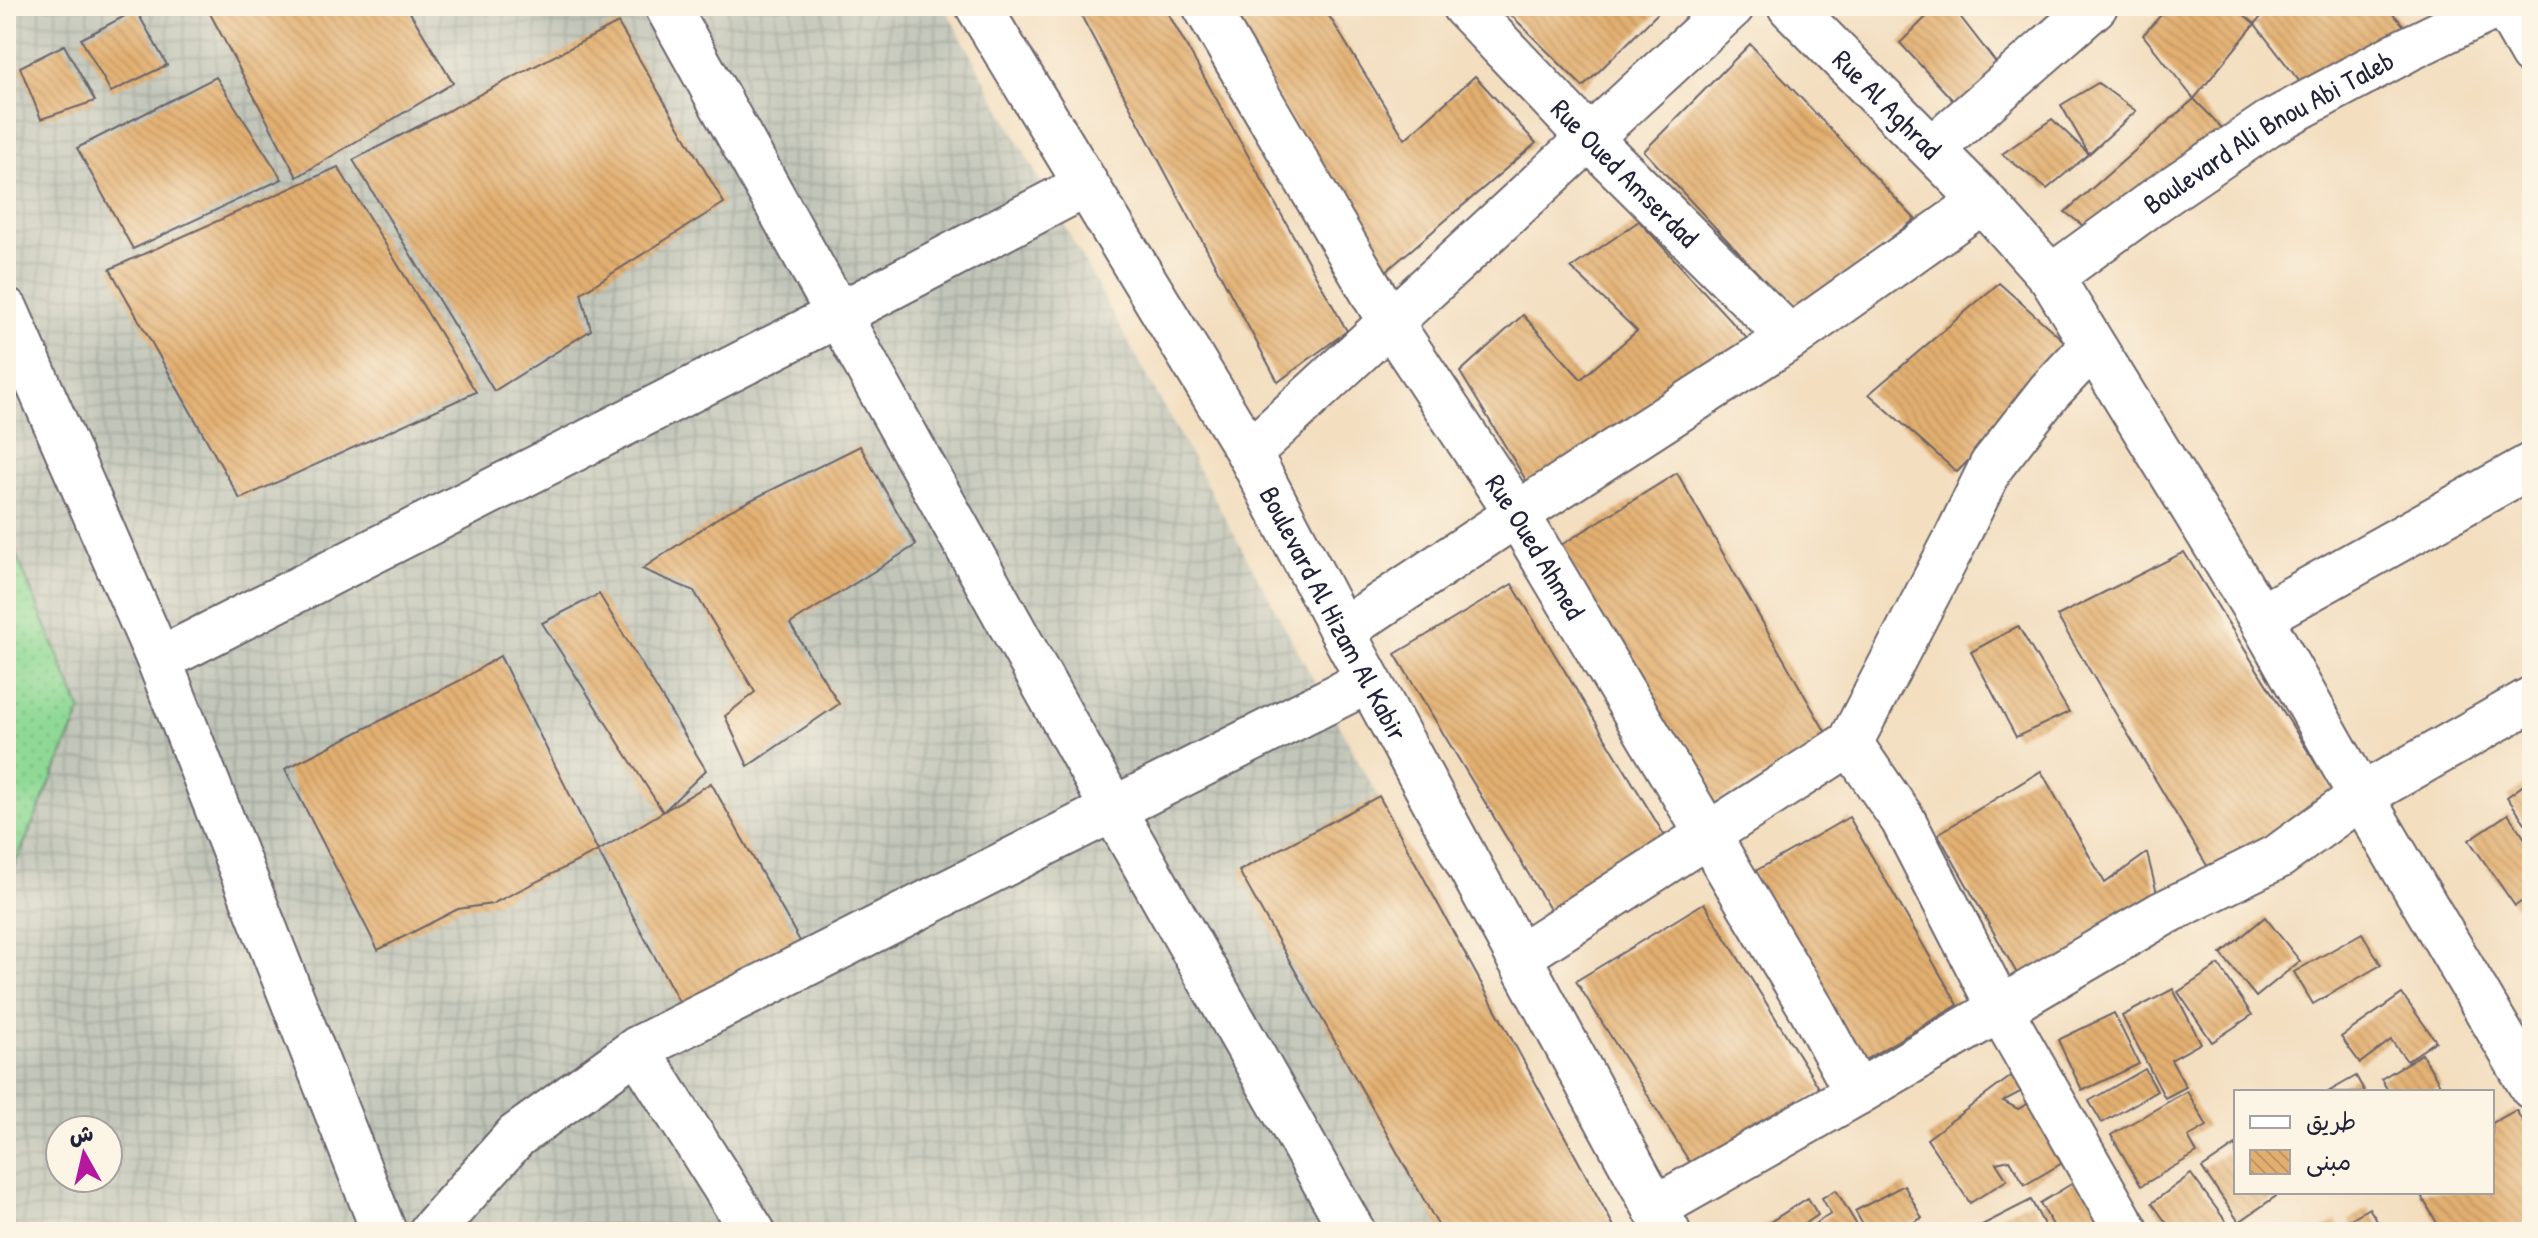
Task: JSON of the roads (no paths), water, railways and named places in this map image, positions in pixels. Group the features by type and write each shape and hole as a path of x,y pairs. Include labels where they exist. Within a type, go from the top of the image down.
{"street":[{"path":"667,6 1113,809 1353,1232"},
{"name":"Boulevard Al Hizam Al Kabir","path":"978,6 1249,453 1368,681 1661,1220"},
{"name":"Rue Oued Ahmed","path":"1205,6 1390,322 1517,514 1812,1010 1857,1093"},
{"name":"Rue Oued Amserdad","path":"1464,6 1589,138 1790,338"},
{"path":"1249,453 1732,6"},
{"name":"Rue Al Aghrad","path":"1790,6 1983,201 2051,277 2260,617 2532,1087"},
{"path":"1932,149 2095,6"},
{"name":"Boulevard Ali Bnou Abi Taleb","path":"2051,277 2156,200 2268,124 2406,50 2497,6"},
{"path":"2505,6 2532,53"},
{"path":"159,660 838,315 1086,185"},
{"path":"1342,631 1790,338 1983,201"},
{"path":"6,310 159,660 384,1232"},
{"path":"1518,957 1850,743 1992,465 2049,392 2092,346"},
{"path":"2260,617 2532,465"},
{"path":"431,1232 516,1136 637,1049 1368,681"},
{"path":"1661,1220 1857,1093 2162,914 2279,856 2361,796 2532,699"},
{"path":"1850,743 1903,820 2000,1009 2127,1232"},
{"path":"637,1049 753,1232"}]}
